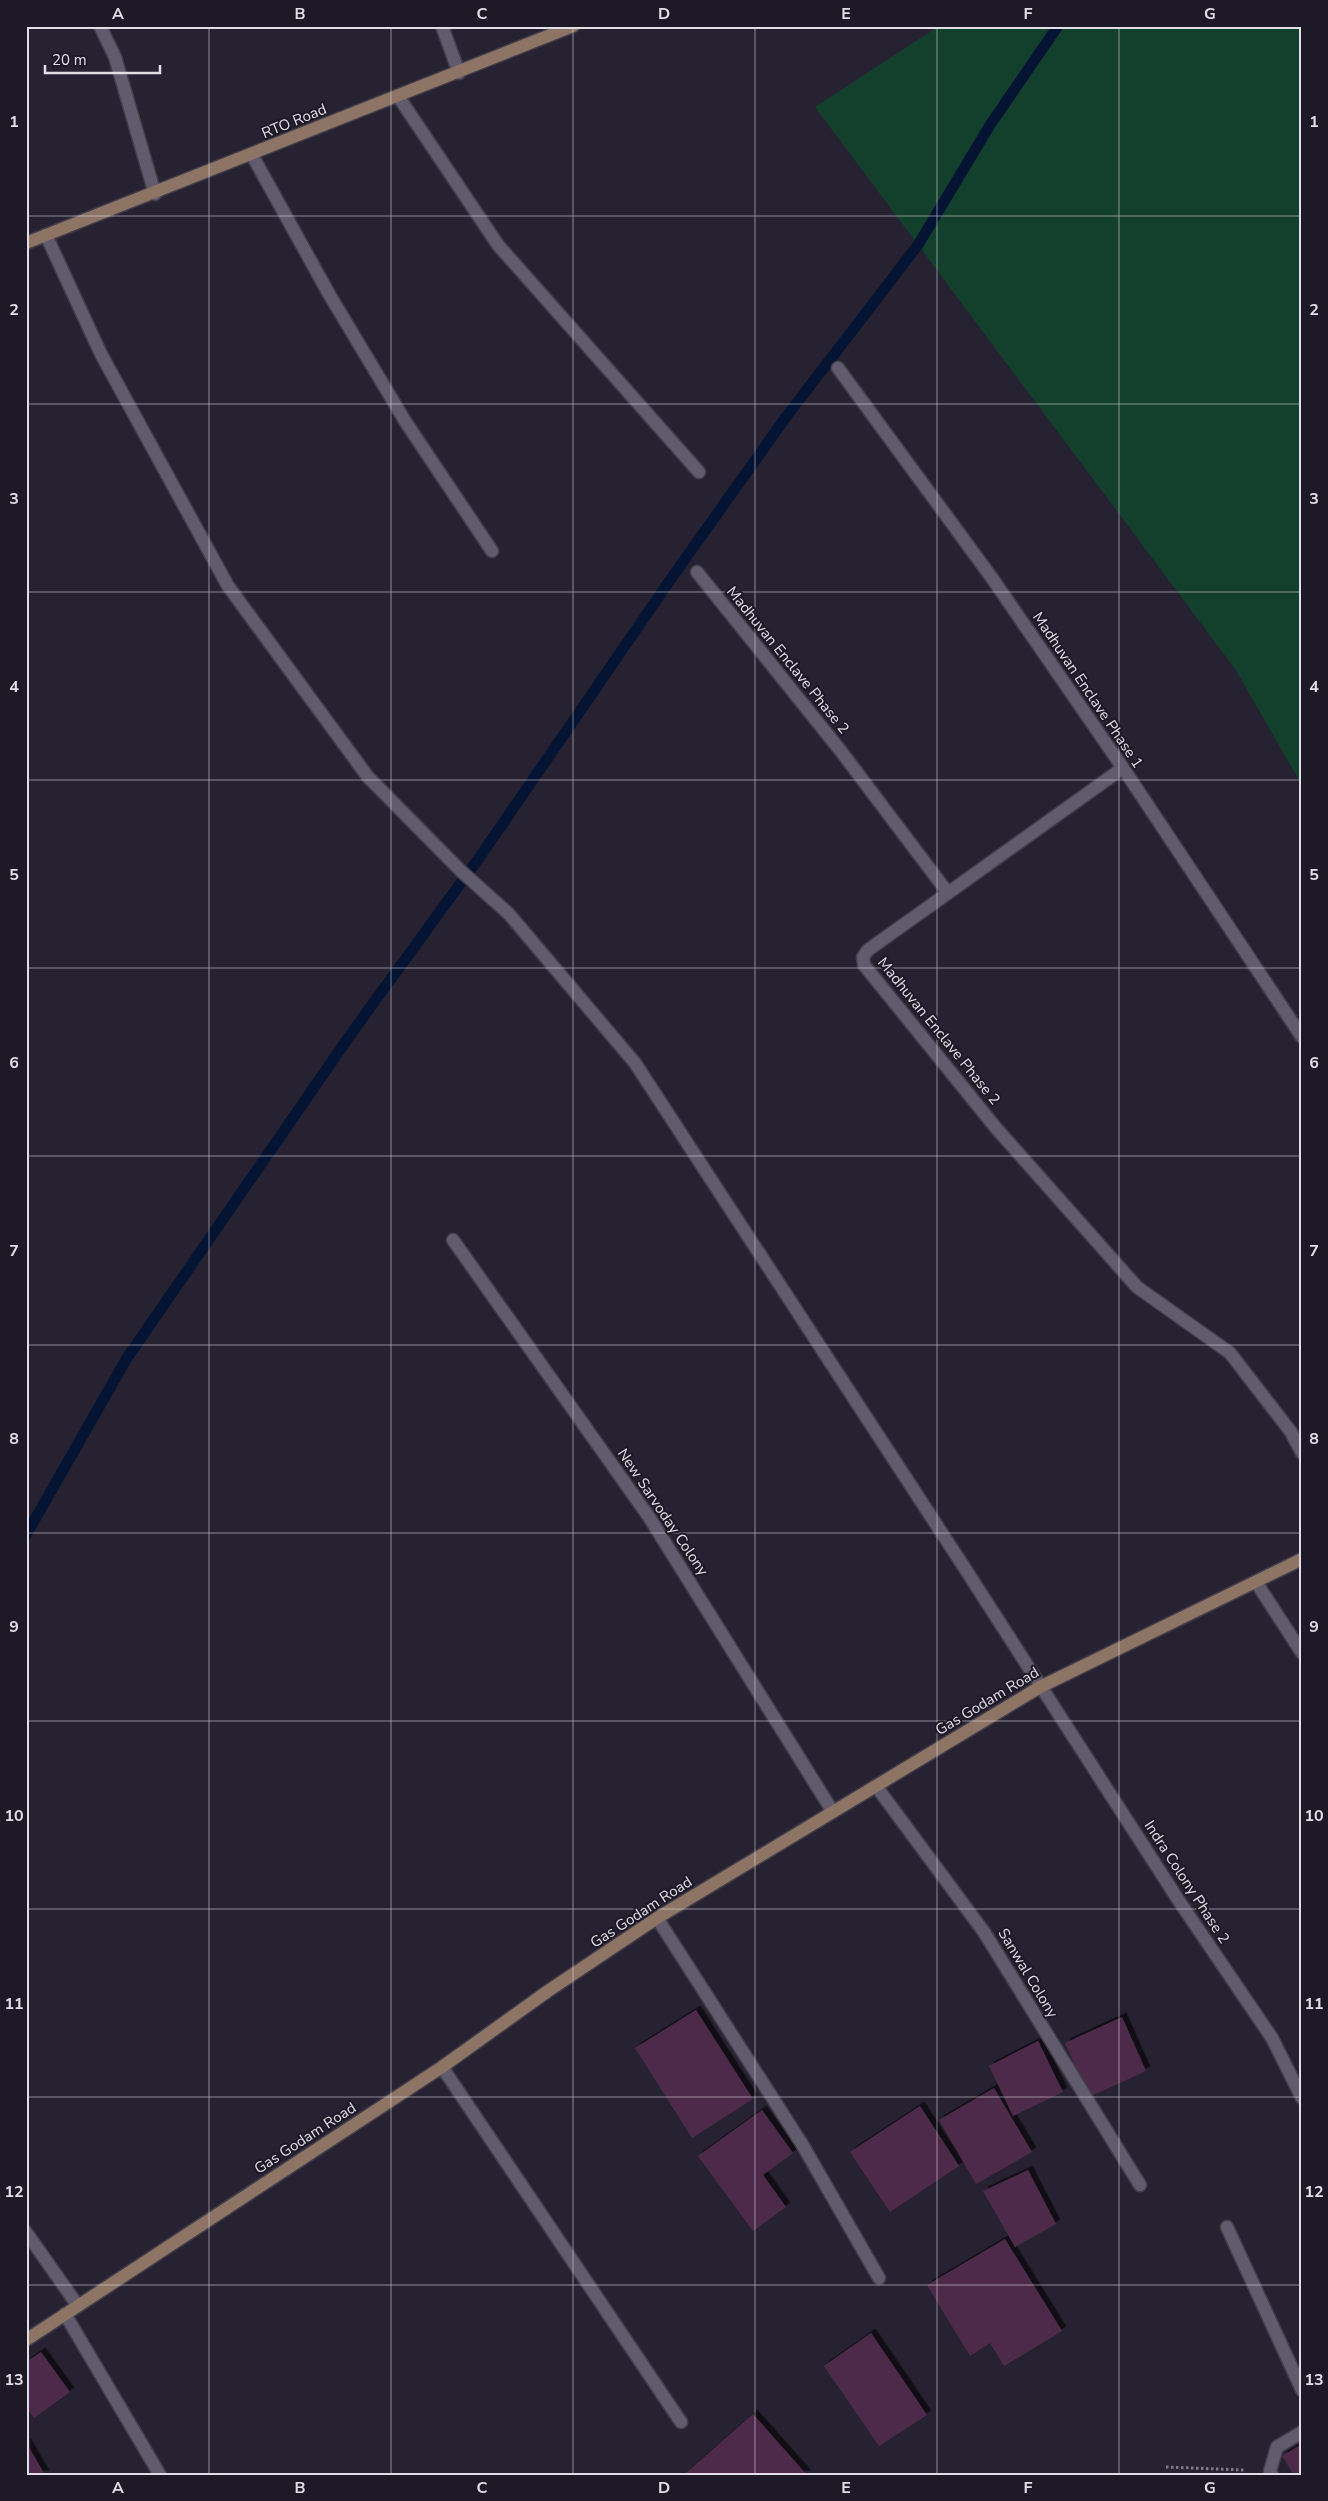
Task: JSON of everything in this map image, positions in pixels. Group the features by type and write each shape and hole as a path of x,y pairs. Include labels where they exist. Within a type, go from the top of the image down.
{"main road":[{"name":"RTO Road","path":"26,243 155,194 573,26"},
{"name":"Gas Godam Road","path":"26,2340 442,2067 548,1991 657,1918 1040,1687 1302,1559"}],"street":[{"path":"100,26 115,57 155,194"},
{"path":"442,26 460,73"},
{"path":"398,96 498,245 699,472"},
{"path":"252,155 329,294 390,396 492,551"},
{"name":"Indra Colony Phase 2","path":"46,235 101,354 228,586 368,777 461,871 509,914 635,1064 1179,1901 1272,2038 1302,2098"},
{"name":"Madhuvan Enclave Phase 1","path":"838,368 992,578 1302,1037"},
{"name":"Madhuvan Enclave Phase 2","path":"697,572 840,750 948,893 868,950 862,956 864,965 996,1128 1137,1287 1230,1352 1291,1432 1302,1453"},
{"path":"948,893 1122,768"},
{"name":"New Sarvoday Colony","path":"453,1240 649,1517 833,1812"},
{"path":"1256,1582 1302,1653"},
{"name":"Sanwal Colony","path":"876,1786 984,1932 1140,2185"},
{"path":"657,1918 802,2144 879,2278"},
{"path":"442,2067 681,2422"},
{"path":"1227,2227 1302,2390"},
{"path":"26,2232 78,2306"},
{"path":"65,2314 160,2475"},
{"path":"1271,2473 1277,2447 1302,2432"}],"path":[{"path":"1166,2467 1271,2473"}],"green space":[{"path":"939,26 1302,26 1302,785 1235,669 815,107"}],"building":[{"path":"696,2010 753,2099 692,2138 635,2048"},
{"path":"1122,2017 1146,2071 1089,2097 1065,2043"},
{"path":"1038,2041 1063,2092 1013,2116 989,2066"},
{"path":"994,2088 1032,2152 976,2184 939,2120"},
{"path":"920,2106 959,2166 890,2212 850,2152"},
{"path":"762,2110 793,2153 763,2175 786,2207 753,2231 698,2156"},
{"path":"1028,2170 1056,2224 1015,2247 983,2191"},
{"path":"1005,2239 1062,2331 1004,2366 990,2343 970,2356 927,2285"},
{"path":"871,2333 927,2415 879,2446 824,2366"},
{"path":"41,2352 70,2392 34,2418 26,2407 26,2362"},
{"path":"753,2414 807,2475 687,2475 686,2473"},
{"path":"26,2442 45,2475 26,2475"},
{"path":"1302,2444 1302,2475 1294,2475 1282,2456"}],"waterway":[{"path":"26,1535 127,1358 353,1031 479,858 675,573 786,417 918,245 990,125 1058,26"}]}
